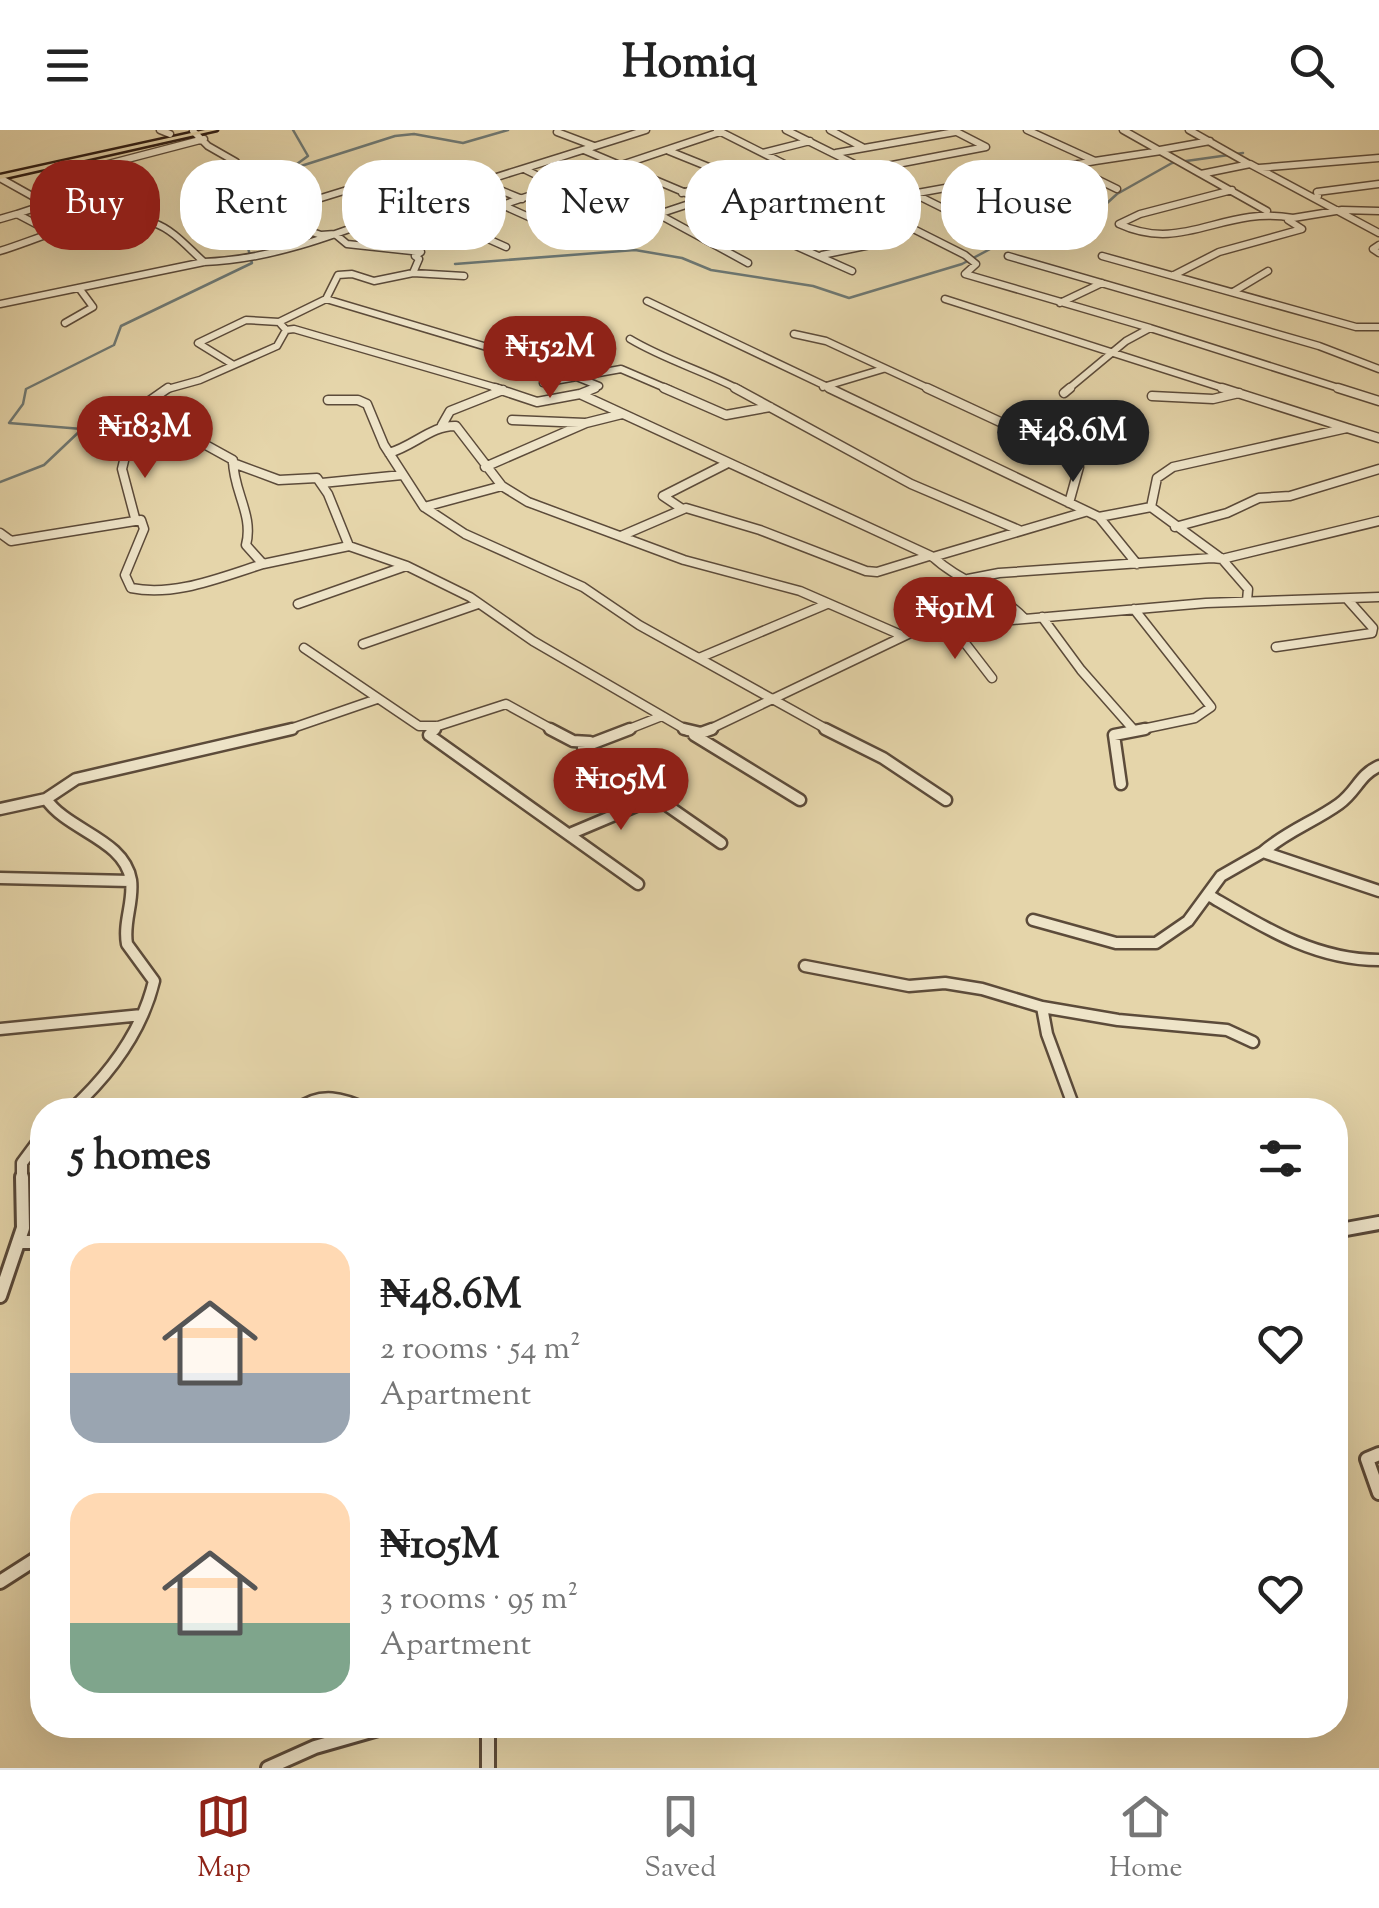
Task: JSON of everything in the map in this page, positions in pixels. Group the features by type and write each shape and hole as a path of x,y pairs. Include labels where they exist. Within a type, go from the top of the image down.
{"main road":[{"path":"72,160 214,130"},
{"path":"65,160 170,134 199,134"},
{"path":"3,175 30,169"}],"street":[{"path":"160,130 170,134"},
{"path":"506,175 646,130"},
{"path":"786,130 848,160"},
{"path":"830,130 862,147"},
{"path":"1027,130 1094,160"},
{"path":"1123,130 1267,212 1288,218 1342,210 1379,211"},
{"path":"1189,130 1379,233"},
{"path":"644,160 719,131 775,160"},
{"path":"836,153 954,131 986,147 918,160"},
{"path":"557,132 595,146"},
{"path":"118,160 199,134 208,146 232,160"},
{"path":"763,153 811,141"},
{"path":"1102,160 1210,142"},
{"path":"583,150 608,160"},
{"path":"668,151 691,160"},
{"path":"1258,168 1379,158"},
{"path":"1201,174 1250,164"},
{"path":"0,218 38,208 41,201 3,175"},
{"path":"1108,184 1117,189"},
{"path":"1318,197 1316,192 1379,184"},
{"path":"665,186 685,195"},
{"path":"1232,190 1140,214 1119,224 1165,239 1216,222 1267,212"},
{"path":"342,192 308,202 291,216 294,226 306,232 335,234 347,244 421,252 415,256 419,260 413,272"},
{"path":"506,192 523,199"},
{"path":"681,193 685,192"},
{"path":"506,203 526,198"},
{"path":"17,214 30,221"},
{"path":"665,218 748,263"},
{"path":"1174,275 1226,250 1302,230 1288,218"},
{"path":"160,226 204,262"},
{"path":"0,304 204,262 260,257 342,232"},
{"path":"921,235 973,261 965,274 1379,401"},
{"path":"0,251 30,242"},
{"path":"1379,245 1373,249 1379,253"},
{"path":"808,250 852,271"},
{"path":"821,256 849,250"},
{"path":"1008,256 1319,346 1379,369"},
{"path":"1102,256 1356,327 1379,327"},
{"path":"1233,292 1268,271"},
{"path":"232,364 198,343 246,320 279,322 326,299 338,275 374,280 413,272 464,276"},
{"path":"1059,304 1102,284"},
{"path":"64,323 93,307 79,288"},
{"path":"286,330 294,329 538,402 600,386 583,377 326,299"},
{"path":"945,299 1379,438"},
{"path":"648,300 1099,517 1137,564"},
{"path":"279,322 286,330"},
{"path":"1064,393 1150,328"},
{"path":"286,330 277,346 185,386 170,386 148,402 123,448 120,468 136,508 136,518 144,529 126,576 131,588 141,592 176,587 349,546 407,566 478,604 800,800"},
{"path":"794,334 826,342 1067,453 1079,467 1069,503"},
{"path":"630,339 657,355 708,373 911,484 1020,530"},
{"path":"543,383 628,370 726,415 771,407"},
{"path":"823,387 883,370"},
{"path":"442,425 444,414 503,390"},
{"path":"1152,396 1213,398 1240,393"},
{"path":"580,394 932,557 951,574 1004,596 1024,618"},
{"path":"328,400 358,400 367,404 389,453 424,507 465,534 583,588 639,626 883,758 946,800"},
{"path":"485,468 586,423 623,414"},
{"path":"512,420 586,423"},
{"path":"389,453 416,443 425,432 442,425 461,430 485,468 502,486 528,502 684,560 800,591 900,636"},
{"path":"1151,507 1151,489 1165,470 1347,428"},
{"path":"130,436 187,434 192,443 228,454 250,527 246,545 263,564"},
{"path":"233,463 291,482 402,475"},
{"path":"726,464 663,496 681,508 760,530 866,571 877,572 1086,512"},
{"path":"1175,527 1228,513 1259,498 1290,496 1379,469"},
{"path":"322,483 338,516 340,534 349,546"},
{"path":"424,507 502,486"},
{"path":"1099,517 1151,507"},
{"path":"1151,507 1222,559 1248,589 1247,601"},
{"path":"622,536 681,508"},
{"path":"0,533 10,541 136,518"},
{"path":"967,580 999,573 1222,559 1379,521"},
{"path":"298,604 407,566"},
{"path":"690,732 707,731 900,636 956,623 1247,601 1379,597"},
{"path":"1348,600 1376,634"},
{"path":"363,644 478,604"},
{"path":"700,658 809,609 830,604"},
{"path":"1121,784 1112,738 1133,729 1195,718 1210,707 1134,610"},
{"path":"1042,616 1081,670 1133,729"},
{"path":"956,623 964,642 992,678"},
{"path":"1276,647 1376,634"},
{"path":"304,648 419,726 438,726"},
{"path":"0,809 46,798 76,779 270,736 376,699"},
{"path":"638,884 429,735 429,730 506,704 572,741 590,742 662,716"},
{"path":"590,742 584,750 721,843"},
{"path":"1034,920 1116,942 1156,943 1188,921 1221,876 1297,826 1334,810 1356,788 1360,774 1379,766"},
{"path":"46,798 56,815 93,832 126,868 130,880 130,912 125,931 128,948 154,981 142,1015 95,1090 85,1098"},
{"path":"572,834 655,798"},
{"path":"1262,852 1379,892"},
{"path":"0,878 130,880"},
{"path":"1210,896 1318,952 1350,963 1379,960"},
{"path":"804,966 909,986 945,983 982,989 1042,1007 1118,1020 1217,1028 1253,1042"},
{"path":"1042,1007 1047,1034 1071,1098"},
{"path":"0,1029 142,1015"},
{"path":"0,1296 19,1242 25,1188 22,1164 30,1153"},
{"path":"1348,1229 1379,1223"},
{"path":"19,1242 30,1242"},
{"path":"1379,1454 1367,1458 1379,1493"},
{"path":"0,1582 30,1562"},
{"path":"268,1768 346,1738"},
{"path":"488,1738 488,1768"}],"waterway":[{"path":"0,482 44,465 82,429 9,423 23,404 26,389 114,345 121,326 252,263 248,248 257,193 308,156 293,130"},
{"path":"320,160 395,136 414,134 463,143 508,130"},
{"path":"455,264 635,250 682,258 711,270 813,286 849,298 962,264 992,248 1004,236 1027,235 1059,222 1094,215 1117,194 1172,163 1243,153"}]}
